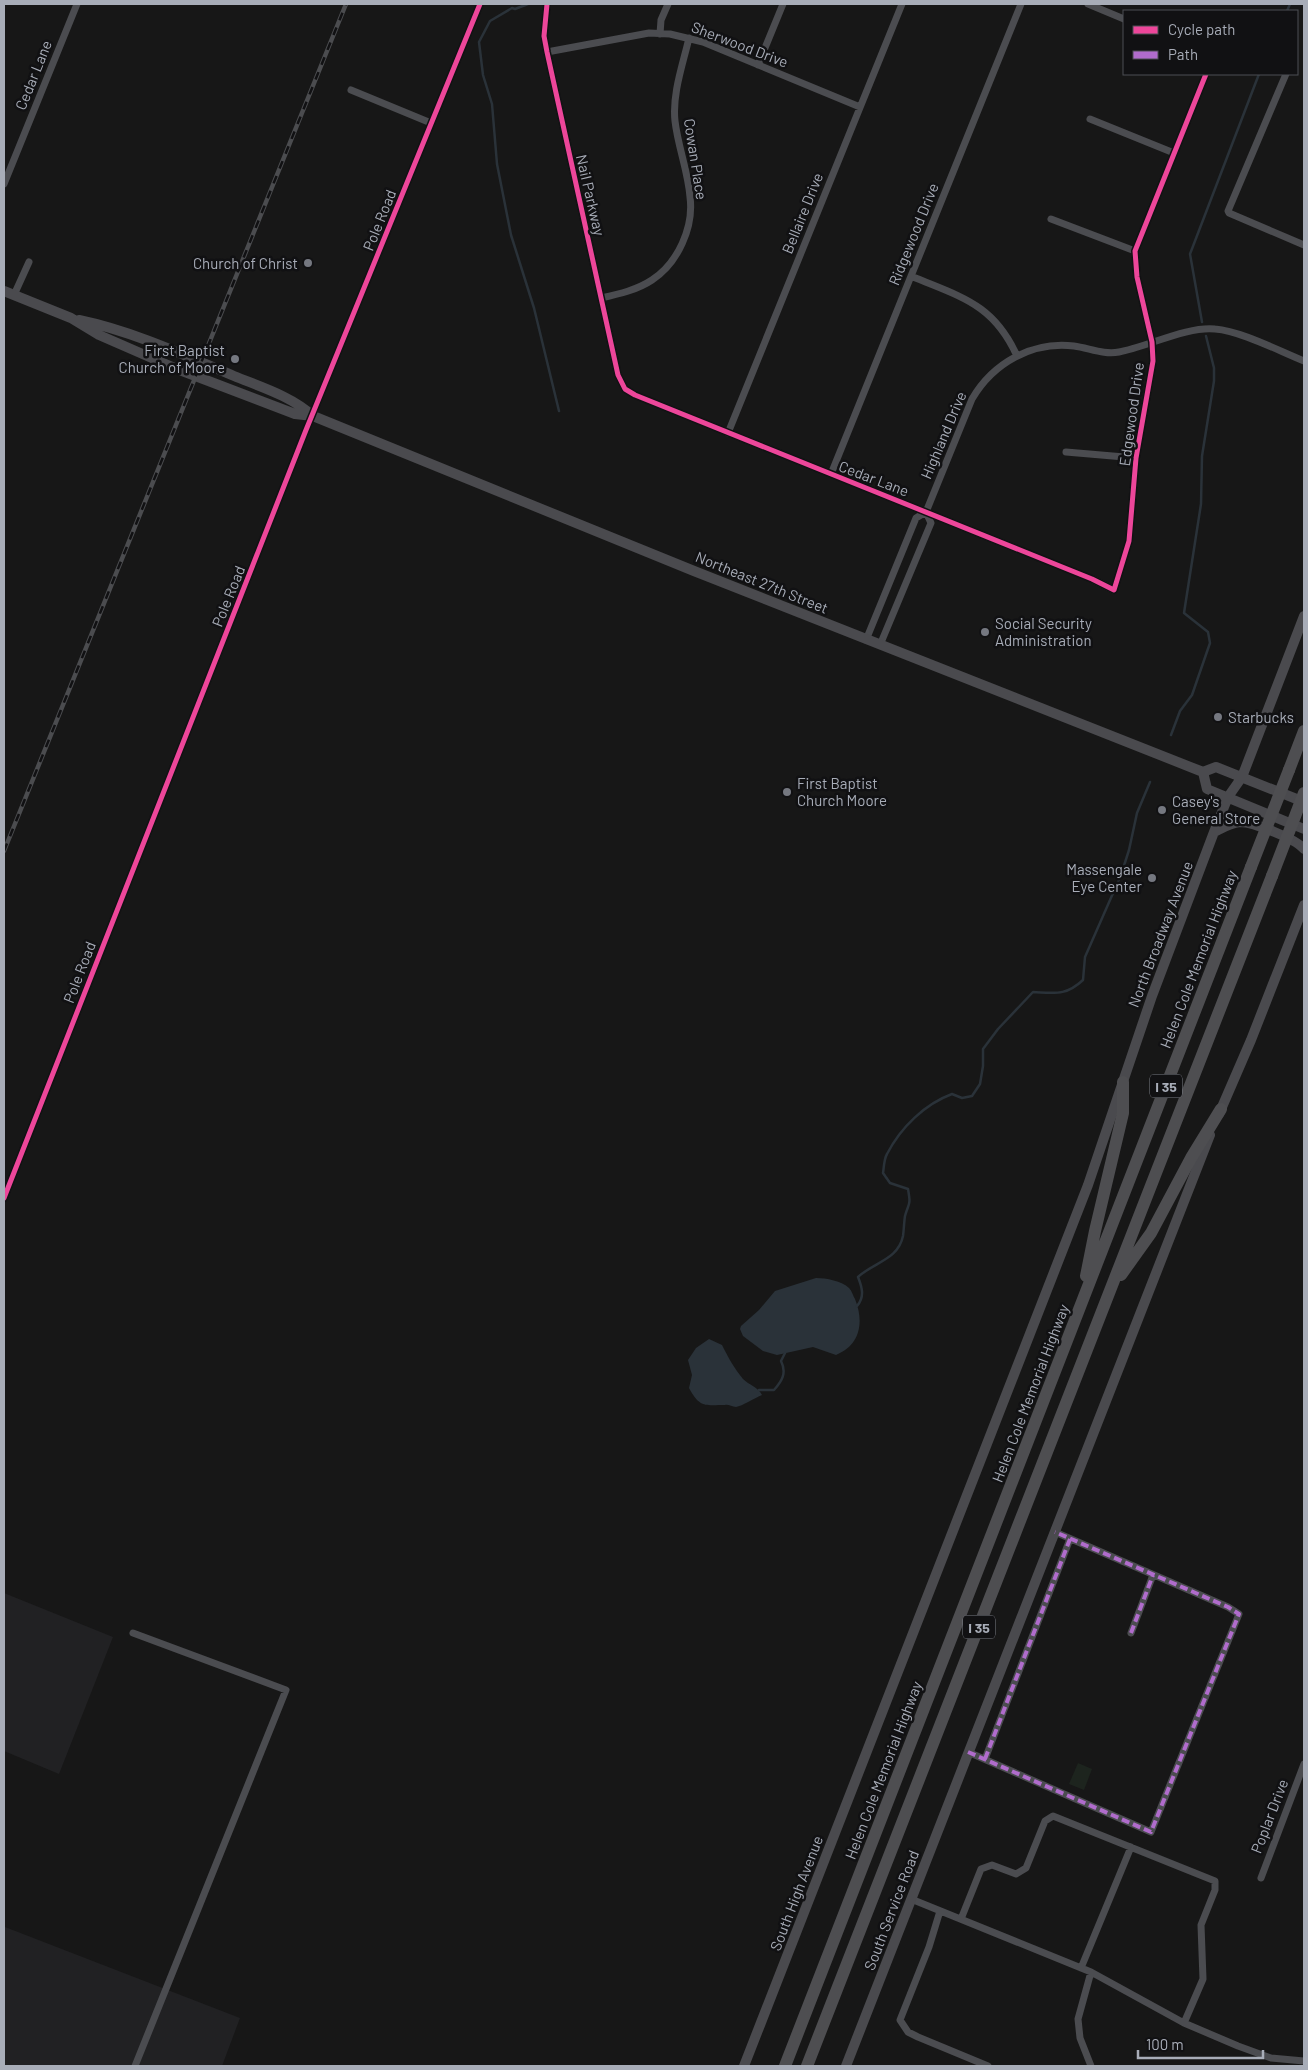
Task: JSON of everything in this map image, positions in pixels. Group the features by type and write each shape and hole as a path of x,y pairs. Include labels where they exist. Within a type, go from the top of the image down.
{"highway":[{"name":"Helen Cole Memorial Highway","path":"785,2066 1304,731"},
{"name":"I 35","path":"808,2066 1304,793"},
{"path":"1081,1306 1095,1231 1123,1113 1123,1082"},
{"path":"1110,1289 1151,1233 1191,1158 1221,1109"},
{"path":"812,2066 822,2030"}],"main road":[{"name":"Northeast 27th Street","path":"4,291 71,318 99,335 177,369 296,414 313,416 866,640 1203,772 1216,767 1304,802"},
{"name":"Northeast 27th Street","path":"71,318 102,324 221,370 300,404 313,416"},
{"path":"1242,777 1304,616"},
{"path":"1203,772 1207,789 1304,829"},
{"name":"North Broadway Avenue","path":"875,1732 1088,1185 1155,987 1214,832 1228,797 1242,777"},
{"path":"1214,832 1230,824 1246,823 1297,843 1304,849"},
{"name":"South Service Road","path":"846,2066 1182,1204 1251,1040 1304,905"},
{"name":"South High Avenue","path":"744,2066 875,1732"}],"street":[{"name":"Cedar Lane","path":"4,184 77,4"},
{"name":"Pole Road","path":"4,1198 313,416 480,4"},
{"name":"Nail Parkway","path":"547,4 544,36 546,52 618,375 626,389"},
{"path":"660,34 662,20 668,4"},
{"path":"758,65 783,4"},
{"name":"Bellaire Drive","path":"728,433 902,4"},
{"name":"Ridgewood Drive","path":"831,474 1021,4"},
{"path":"1088,4 1123,18"},
{"name":"Sherwood Drive","path":"546,52 633,35 660,34 689,38 860,107"},
{"name":"Cowan Place","path":"601,298 632,290 652,280 668,264 685,236 690,218 690,197 675,121 675,107 689,38"},
{"name":"Edgewood Drive","path":"1114,590 1129,541 1136,458 1152,372 1152,342 1137,277 1135,250 1206,75"},
{"path":"1286,75 1228,211 1304,245"},
{"path":"352,90 432,123"},
{"path":"1090,119 1174,153"},
{"path":"1051,219 1135,250"},
{"path":"14,295 28,262"},
{"path":"911,276 978,305 1000,326 1016,356"},
{"name":"Highland Drive","path":"866,640 916,518 926,512 977,390 997,368 1016,356 1052,345 1078,347 1108,353 1120,352 1204,329 1216,329 1234,333 1304,362"},
{"name":"Cedar Lane","path":"626,389 635,395 1092,579 1114,590"},
{"path":"1066,452 1136,458"},
{"name":"Highland Drive","path":"880,645 930,523 926,512"},
{"path":"968,1752 1151,1832 1239,1614 1228,1607 1054,1532"},
{"path":"985,1759 1070,1539"},
{"path":"1131,1633 1153,1575"},
{"path":"134,1634 286,1690 136,2066"},
{"name":"Poplar Drive","path":"1261,1878 1304,1764"},
{"path":"961,1919 981,1869 992,1865 1016,1874 1026,1868 1045,1821 1053,1816 1215,1881 1215,1890 1201,1925 1203,1978 1184,2023"},
{"path":"1081,1968 1130,1847"},
{"path":"911,1899 1091,1972 1184,2023 1271,2058 1304,2061"},
{"path":"940,1911 929,1947 900,2020 908,2032 918,2038 988,2066"},
{"path":"1091,1972 1078,2019 1080,2038 1092,2066"}],"shaded area":[{"path":"816,1278 842,1283 850,1289 855,1299 860,1324 855,1339 844,1351 836,1355 813,1347 777,1355 763,1351 743,1336 740,1329 741,1326 759,1310 775,1291"},
{"path":"709,1339 722,1345 743,1379 762,1395 736,1407 707,1405 696,1399 689,1388 692,1375 688,1360 696,1348"},
{"path":"4,1593 113,1637 59,1774 4,1751"},
{"path":"1078,1763 1092,1769 1084,1790 1069,1784"},
{"path":"5,1927 240,2018 222,2066 4,2066"}],"waterway":[{"path":"528,4 515,9 512,8 490,21 479,42 483,75 492,104 497,164 511,235 534,308 559,411"},
{"path":"1287,10 1290,4"},
{"path":"1202,322 1190,254 1259,75"},
{"path":"1171,735 1180,711 1192,695 1210,643 1208,632 1184,613 1201,504 1202,456 1214,381 1214,368 1206,336"},
{"path":"857,1306 862,1296 862,1288 858,1277 891,1256 900,1244 903,1236 909,1201 908,1189 890,1183 883,1173 887,1154 899,1135 923,1110 952,1094 962,1098 972,1096 980,1084 983,1049 998,1029 1033,992 1054,993 1066,991 1083,980 1085,957 1121,875 1137,813 1150,782"},
{"path":"759,1390 774,1390 779,1383 784,1373 781,1361 785,1353"}],"railway":[{"path":"4,851 346,4"}],"marked path":[{"path":"968,1752 1151,1832 1239,1614 1228,1607 1055,1532"},
{"path":"985,1759 1070,1539"},
{"path":"1131,1633 1153,1575"}],"cycle path":[{"path":"4,1198 306,430 480,4"},
{"path":"547,4 544,36 547,52 618,375 625,389 635,395 1092,579 1114,590 1129,541 1136,458 1153,361 1152,342 1137,277 1135,251 1206,75"}],"place":[{"name":"Church of Christ","path":"308,263"},
{"name":"First Baptist Church of Moore","path":"235,359"},
{"name":"Social Security Administration","path":"985,632"},
{"name":"Starbucks","path":"1218,717"},
{"name":"First Baptist Church Moore","path":"787,792"},
{"name":"Casey's General Store","path":"1162,810"},
{"name":"Massengale Eye Center","path":"1152,878"}]}
